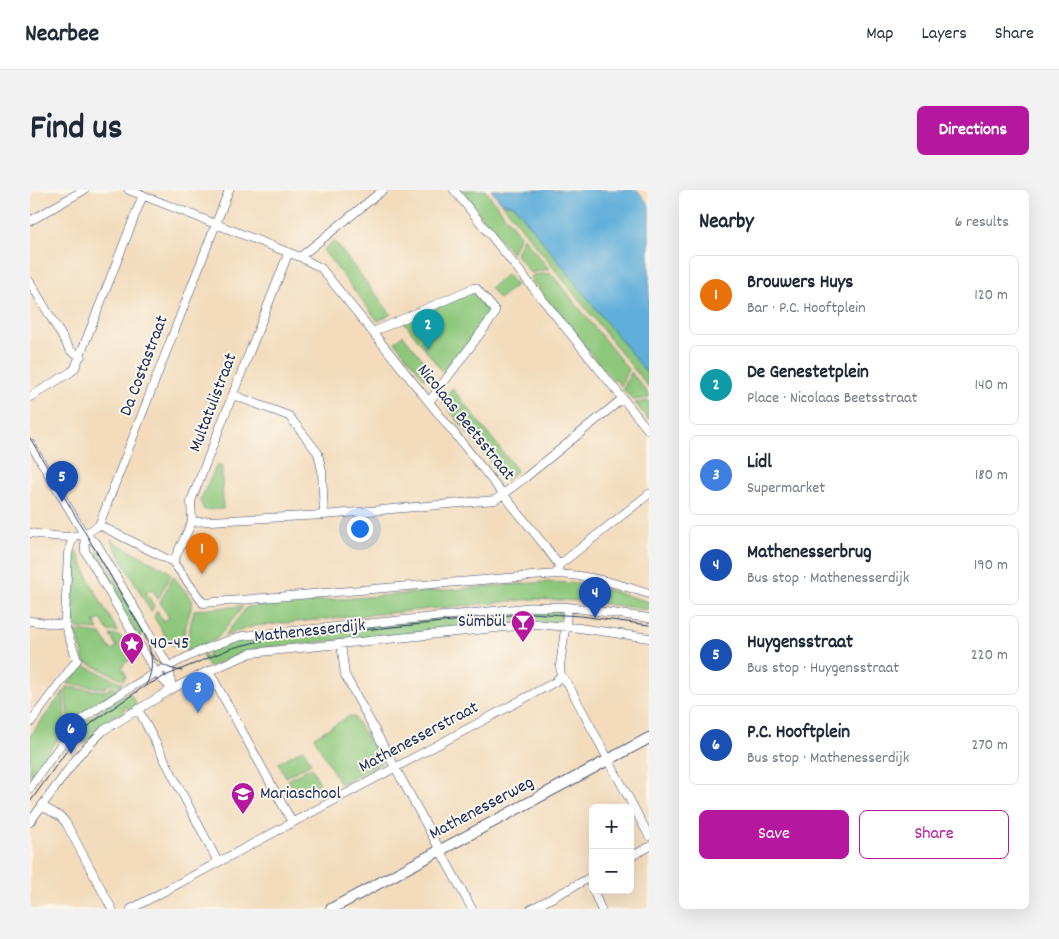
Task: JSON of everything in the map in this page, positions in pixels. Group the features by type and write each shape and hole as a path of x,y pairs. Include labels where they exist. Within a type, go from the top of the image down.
{"street":[{"path":"30,221 84,190"},
{"name":"Nicolaas Beetsstraat","path":"129,190 288,254 300,257 321,268 559,565"},
{"name":"Da Costastraat","path":"100,525 229,190"},
{"path":"300,257 383,190"},
{"path":"454,190 649,431"},
{"path":"30,397 75,368 143,196"},
{"name":"Multatulistraat","path":"172,562 192,522 191,501 288,254"},
{"path":"30,282 67,345 72,351 81,356"},
{"path":"373,332 473,288 476,288 495,310 494,315 430,402"},
{"path":"233,395 289,416 318,454 322,471 324,515"},
{"path":"192,522 324,515 495,500 622,399"},
{"path":"30,443 84,534 97,544 168,667 172,689"},
{"path":"557,574 559,565 649,494"},
{"path":"30,533 73,537 84,534 100,525 172,562"},
{"path":"84,534 85,551 156,673 172,689"},
{"path":"30,723 77,660 65,625 68,553 73,537"},
{"name":"Mathenesserdijk","path":"172,562 203,603 557,574 605,580 649,594"},
{"name":"Mathenesserdijk","path":"30,788 67,737 82,720 133,685 227,641 257,634 534,607 568,607 649,618"},
{"path":"568,607 560,666 561,675 573,693 649,836"},
{"path":"30,621 65,625"},
{"name":"Mathenesserdijk","path":"30,822 79,756 96,737 116,722 172,689 254,652 527,625 566,626 649,638"},
{"path":"341,644 345,675 472,909"},
{"path":"209,671 292,822"},
{"name":"Mathenesserstraat","path":"131,909 555,682 561,675"},
{"path":"138,709 218,862"},
{"name":"Mathenesserweg","path":"331,909 649,738"},
{"path":"42,806 61,817 66,823 112,909"},
{"path":"634,854 649,847"},
{"path":"531,909 589,879"},
{"path":"595,894 601,909"}],"green space":[{"path":"460,190 485,190 520,235 513,252 511,253"},
{"path":"502,203 514,205 649,376 649,388"},
{"path":"523,237 549,269 530,273 516,254"},
{"path":"334,241 391,314 378,321 323,250"},
{"path":"551,273 628,369 621,386 615,379 613,381 530,278 533,275"},
{"path":"507,274 516,285 499,299 490,288"},
{"path":"471,292 489,311 489,315 445,375 404,322"},
{"path":"403,335 433,372 425,379 395,342"},
{"path":"631,372 649,395 649,398 633,400 623,389"},
{"path":"452,388 517,470 506,481 442,401"},
{"path":"649,401 649,420 635,403"},
{"path":"217,465 221,465 222,468 223,509 204,510 200,500"},
{"path":"111,540 167,570 171,574 158,599 152,589 146,592 154,606 151,612"},
{"path":"77,551 91,584 118,632 108,631 101,619 94,622 99,630 75,628 72,614 74,557"},
{"path":"99,552 145,633 138,637 98,567 100,566 94,554"},
{"path":"173,576 193,601 180,647 170,644 154,617 157,610 163,621 169,618 160,602"},
{"path":"543,582 583,583 580,601 534,599 254,626 224,636 247,607"},
{"path":"588,584 649,602 649,610 585,601"},
{"path":"242,606 217,639 189,650 185,649 194,610"},
{"path":"536,609 559,610 561,619 558,622 523,622 258,648 208,667 202,655 204,654 206,657 209,655 208,652 231,642 249,638"},
{"path":"76,631 101,634 111,650 117,647 110,635 120,636 132,656 131,658 134,659 125,662 122,668 126,675 124,680 83,661 83,654"},
{"path":"82,665 123,683 120,687 109,684 105,688 68,684"},
{"path":"66,687 106,691 110,687 118,690 79,715 68,726"},
{"path":"64,691 65,729 30,777 30,736"},
{"path":"129,692 137,705 129,710 127,707 124,708 125,712 117,717 115,714 112,716 114,719 85,744 72,735 85,721"},
{"path":"350,716 354,717 382,761 340,784 314,737"},
{"path":"303,749 311,763 286,777 278,763"},
{"path":"311,767 320,783 297,796 288,780"}],"water":[{"path":"491,190 637,190 649,205 649,376 514,205 502,203"}],"tram line":[{"path":"30,438 142,630 150,652 152,665 145,687"},
{"path":"30,802 73,742 93,722 142,688 165,676 232,648 264,640 531,613 581,616 649,625"},
{"path":"150,653 164,665 182,671"}],"place":[{"name":"De Genestetplein","path":"428,350"},
{"name":"Huygensstraat","path":"62,502"},
{"name":"Brouwers Huys","path":"202,574"},
{"name":"Mathenesserbrug","path":"595,618"},
{"name":"Sümbül","path":"523,643"},
{"name":"40-45","path":"132,665"},
{"name":"Lidl","path":"198,713"},
{"name":"P.C. Hooftplein","path":"71,754"},
{"name":"Mariaschool","path":"243,815"}]}
